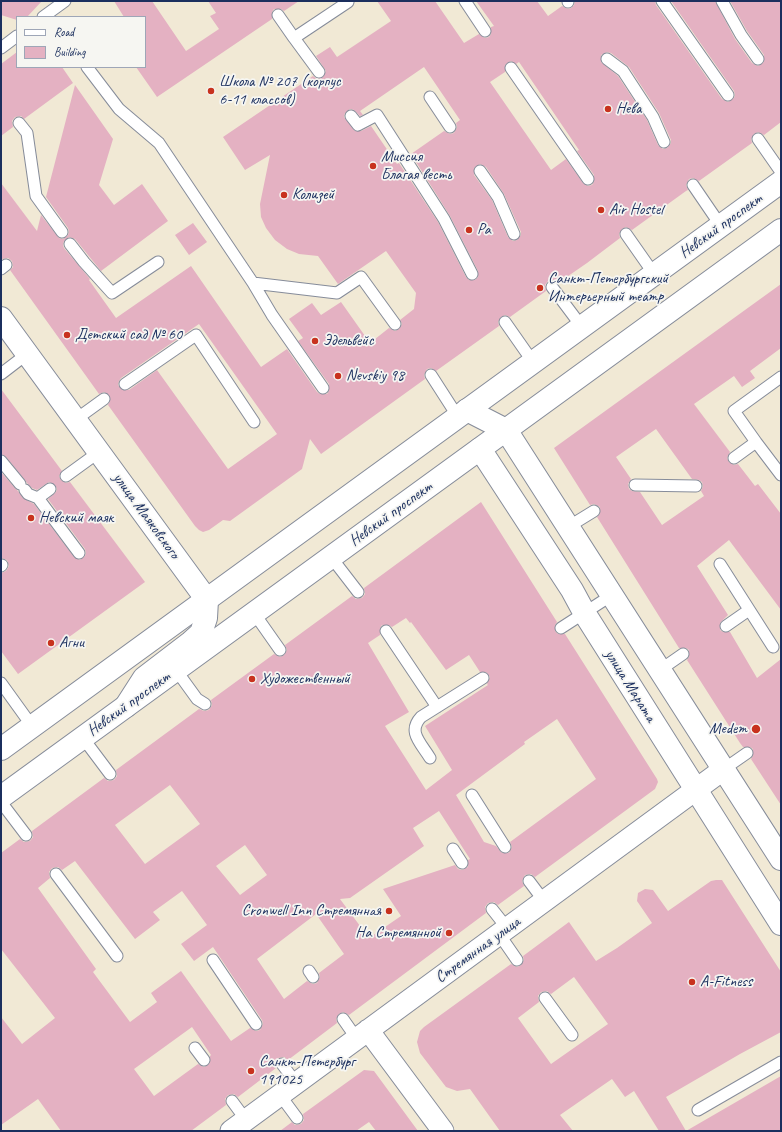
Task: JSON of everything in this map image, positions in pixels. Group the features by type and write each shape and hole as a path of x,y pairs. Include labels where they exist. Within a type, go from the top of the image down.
{"main road":[{"name":"Невский проспект","path":"1,749 781,182"},
{"name":"Невский проспект","path":"1,797 781,230"},
{"name":"улица Маяковского","path":"1,318 207,600"},
{"path":"463,413 506,430"},
{"name":"улица Марата","path":"506,430 780,857"},
{"name":"улица Марата","path":"480,449 572,590 585,614 781,924"},
{"path":"126,707 144,678 201,633 206,618 207,600"}],"street":[{"name":"Стремянная улица","path":"239,1126 724,769"},
{"path":"363,1034 443,1131"}],"lane":[{"path":"47,16 65,1"},
{"path":"465,1 485,31"},
{"path":"662,1 728,95"},
{"path":"722,1 741,35 758,59"},
{"path":"294,38 348,2"},
{"path":"278,15 319,72"},
{"path":"1,48 16,37"},
{"path":"607,59 623,70 653,117 664,142"},
{"path":"88,68 119,109 159,143 254,283 272,315 323,388"},
{"path":"510,68 588,179"},
{"path":"430,97 450,127"},
{"path":"351,116 358,125 377,115 444,219 472,274"},
{"path":"19,122 27,133 36,196 57,230"},
{"path":"758,139 781,172"},
{"path":"480,171 498,197 514,234"},
{"path":"693,185 721,226"},
{"path":"626,234 654,274"},
{"path":"70,244 112,293 158,262"},
{"path":"254,283 337,293 361,277 395,324"},
{"path":"552,287 582,327"},
{"path":"505,322 533,362"},
{"path":"125,384 196,335 254,422"},
{"path":"1,374 28,354"},
{"path":"431,375 463,413"},
{"path":"781,377 734,411 781,475"},
{"path":"75,420 104,399"},
{"path":"734,458 756,442"},
{"path":"66,476 99,452"},
{"path":"1,460 28,494 38,498 79,552"},
{"path":"635,485 696,486"},
{"path":"38,498 50,489"},
{"path":"568,527 594,511"},
{"path":"331,557 358,592"},
{"path":"720,564 773,647"},
{"path":"561,628 612,596"},
{"path":"726,626 749,610"},
{"path":"254,613 280,650"},
{"path":"386,631 437,707"},
{"path":"660,670 683,654"},
{"path":"176,670 197,699 206,704"},
{"path":"430,758 416,736 414,730 416,723 421,717 483,678"},
{"path":"1,683 32,726"},
{"path":"83,738 110,774"},
{"path":"724,769 747,753"},
{"path":"472,795 505,847"},
{"path":"1,802 26,835"},
{"path":"453,849 462,863"},
{"path":"56,874 117,956"},
{"path":"529,881 544,901"},
{"path":"492,909 517,960"},
{"path":"213,960 256,1024"},
{"path":"545,998 572,1036"},
{"path":"343,1019 363,1034"},
{"path":"195,1048 204,1060"},
{"path":"698,1110 781,1062"},
{"path":"282,1064 296,1083"},
{"path":"280,1095 297,1118"},
{"path":"232,1101 239,1126"}],"building":[{"path":"1,1 42,1 28,16 16,16 16,20 1,15"},
{"path":"114,1 152,1 186,51 219,29 210,16 216,13 208,1 299,1 284,11 281,9 274,9 272,12 272,19 157,97 137,68 146,68 146,16 123,16"},
{"path":"377,1 435,1 464,43 479,34 485,38 489,37 491,34 491,27 494,26 476,1 537,1 548,16 562,6 568,9 571,8 575,1 655,1 656,5 722,99 728,102 734,98 734,91 671,1 715,1 735,39 752,63 758,66 764,62 764,55 747,31 730,1 781,1 781,122 764,135 758,132 754,134 751,139 752,143 699,181 693,178 689,179 686,185 688,190 632,230 626,227 622,229 619,234 620,238 558,283 554,280 548,281 545,285 546,291 510,317 505,315 501,317 498,322 499,326 436,371 431,368 427,369 424,375 425,379 321,454 310,439 302,469 230,521 223,520 209,530 203,532 195,526 108,405 110,401 109,395 104,392 99,394 10,270 13,267 12,261 8,258 1,258 1,183 37,231 41,215 59,238 63,239 68,235 68,228 46,197 75,85 113,139 99,185 114,205 142,184 168,221 101,271 75,239 69,237 64,241 64,248 90,279 89,280 116,318 191,266 261,367 287,349 317,392 320,394 327,394 329,391 329,384 298,341 303,338 289,319 312,303 321,315 341,302 370,343 389,328 395,331 399,329 402,324 400,320 414,309 416,293 386,251 338,284 318,256 299,254 287,249 275,240 266,228 261,217 260,204 270,155 245,170 223,137 313,76 317,79 323,77 326,71 316,56 330,47 337,57 391,21","holes":["607,52 611,53 629,67 659,113 671,140 671,143 667,148 663,149 658,145 647,120 618,76 601,62 601,55","511,61 516,64 519,62 579,150 577,151 594,175 594,182 592,185 588,186 583,183 566,159 551,170 490,82 505,72 505,65","424,67 460,120 456,123 457,127 454,133 450,134 444,131 411,154 450,216 478,271 478,277 475,280 469,280 466,277 438,222 399,163 397,164 371,126 361,131 355,131 344,117 345,113 350,109 354,110 360,116 363,115 360,111","480,164 486,167 504,194 521,232 521,235 517,240 513,241 508,237 492,200 474,175 474,168","199,324 277,434 228,469 157,370 129,390 122,390 118,385 121,378"]},
{"path":"16,53 16,68 63,68 73,83 24,119 21,116 15,117 12,121 13,127 1,136 1,64"},
{"path":"193,223 207,242 189,255 175,235"},
{"path":"781,284 781,348 750,371 755,378 742,387 734,376 694,404 730,452 727,458 729,462 734,465 738,464 755,486 758,484 781,514 781,610 729,540 697,566 728,615 720,623 720,630 723,632 730,632 757,678 781,659 781,805 751,759 753,756 753,749 750,747 743,747 740,743 687,660 689,657 689,650 686,648 679,648 597,517 600,514 600,507 594,504 590,505 554,448","holes":["656,429 692,479 702,482 703,486 701,491 704,496 662,525 640,492 629,489 628,484 631,479 616,457"]},
{"path":"1,389 62,471 59,476 61,480 66,483 70,482 145,582 18,674 1,651 1,573 6,571 9,566 7,560 1,558 1,472 23,498 34,504 74,557 80,560 86,553 85,549 48,499 56,492 57,489 55,485 49,482 37,490 32,488 6,457 1,454"},
{"path":"481,502 557,622 555,625 555,631 558,634 565,634 657,779 658,782 655,789 535,877 531,874 525,875 522,881 524,886 498,905 494,902 488,903 485,907 486,913 349,1015 343,1012 339,1014 336,1019 337,1023 288,1060 284,1057 278,1058 275,1062 276,1068 238,1097 234,1094 228,1095 225,1099 226,1105 191,1131 61,1131 38,1099 1,1125 1,1017 22,1044 55,1018 1,949 1,853 20,839 24,842 30,841 33,837 32,831 104,778 108,781 114,780 117,776 116,770 199,709 204,711 209,710 212,705 211,700 274,654 280,657 284,655 287,650 285,645 352,596 356,599 362,598 365,594 364,588","holes":["406,618 410,623 411,622 446,670 469,655 480,672 486,672 490,677 487,684 488,685 425,726 452,770 426,790 385,726 409,712 368,643 380,635 380,628 382,625 389,625 392,627","557,719 596,779 510,842 512,847 509,853 502,853 496,846 484,842 456,795 525,744 524,742","170,785 200,824 145,864 115,825","439,811 470,859 468,860 468,867 462,870 458,869 455,865 383,889 401,916 369,938 340,899 350,898 424,846 413,828","245,845 267,875 240,895 216,866","75,861 135,939 160,920 153,912 182,891 207,925 181,944 194,961 213,947 262,1020 263,1024 260,1030 256,1031 250,1028 231,1041 181,971 151,993 157,1002 130,1022 93,972 96,969 38,888 50,878 49,872 52,868 58,867 62,870","316,914 344,954 319,973 320,977 317,983 313,984 307,981 284,999 257,959","192,1027 211,1055 210,1063 204,1067 198,1064 154,1096 134,1069"]},
{"path":"722,880 781,972 781,1032 666,1097 686,1131 659,1131 634,1091 625,1097 612,1079 560,1115 573,1131 500,1131 470,1089 457,1091 446,1087 420,1053 417,1042 420,1031 424,1027 511,964 517,967 521,965 524,960 523,956 569,922 596,961 652,923 637,901 638,893 645,889 653,890 668,911 711,881","holes":["574,977 608,1024 551,1064 518,1018 539,1002 538,996 541,992 547,991 551,994"]},
{"path":"364,1070 374,1071 418,1131 376,1131 369,1122 356,1131 280,1131 292,1122 295,1125 301,1124 304,1120 303,1114"},
{"path":"781,1076 781,1131 686,1131"}],"place":[{"name":"Школа № 207 (корпус 6-11 классов)","path":"211,91"},
{"name":"Нева","path":"608,109"},
{"name":"Миссия Благая весть","path":"373,166"},
{"name":"Колизей","path":"284,195"},
{"name":"Air Hostel","path":"601,210"},
{"name":"Ра","path":"469,230"},
{"name":"Санкт-Петербургский Интерьерный театр","path":"540,288"},
{"name":"Детский сад № 60","path":"67,335"},
{"name":"Эдельвейс","path":"315,341"},
{"name":"Nevskiy 98","path":"338,376"},
{"name":"Невский маяк","path":"31,518"},
{"name":"Агни","path":"51,643"},
{"name":"Художественный","path":"252,679"},
{"name":"Medem","path":"756,729"},
{"name":"Cronwell Inn Стремянная","path":"389,911"},
{"name":"На Стремянной","path":"449,933"},
{"name":"A-Fitness","path":"692,982"},
{"name":"Санкт-Петербург 191025","path":"251,1071"}]}
